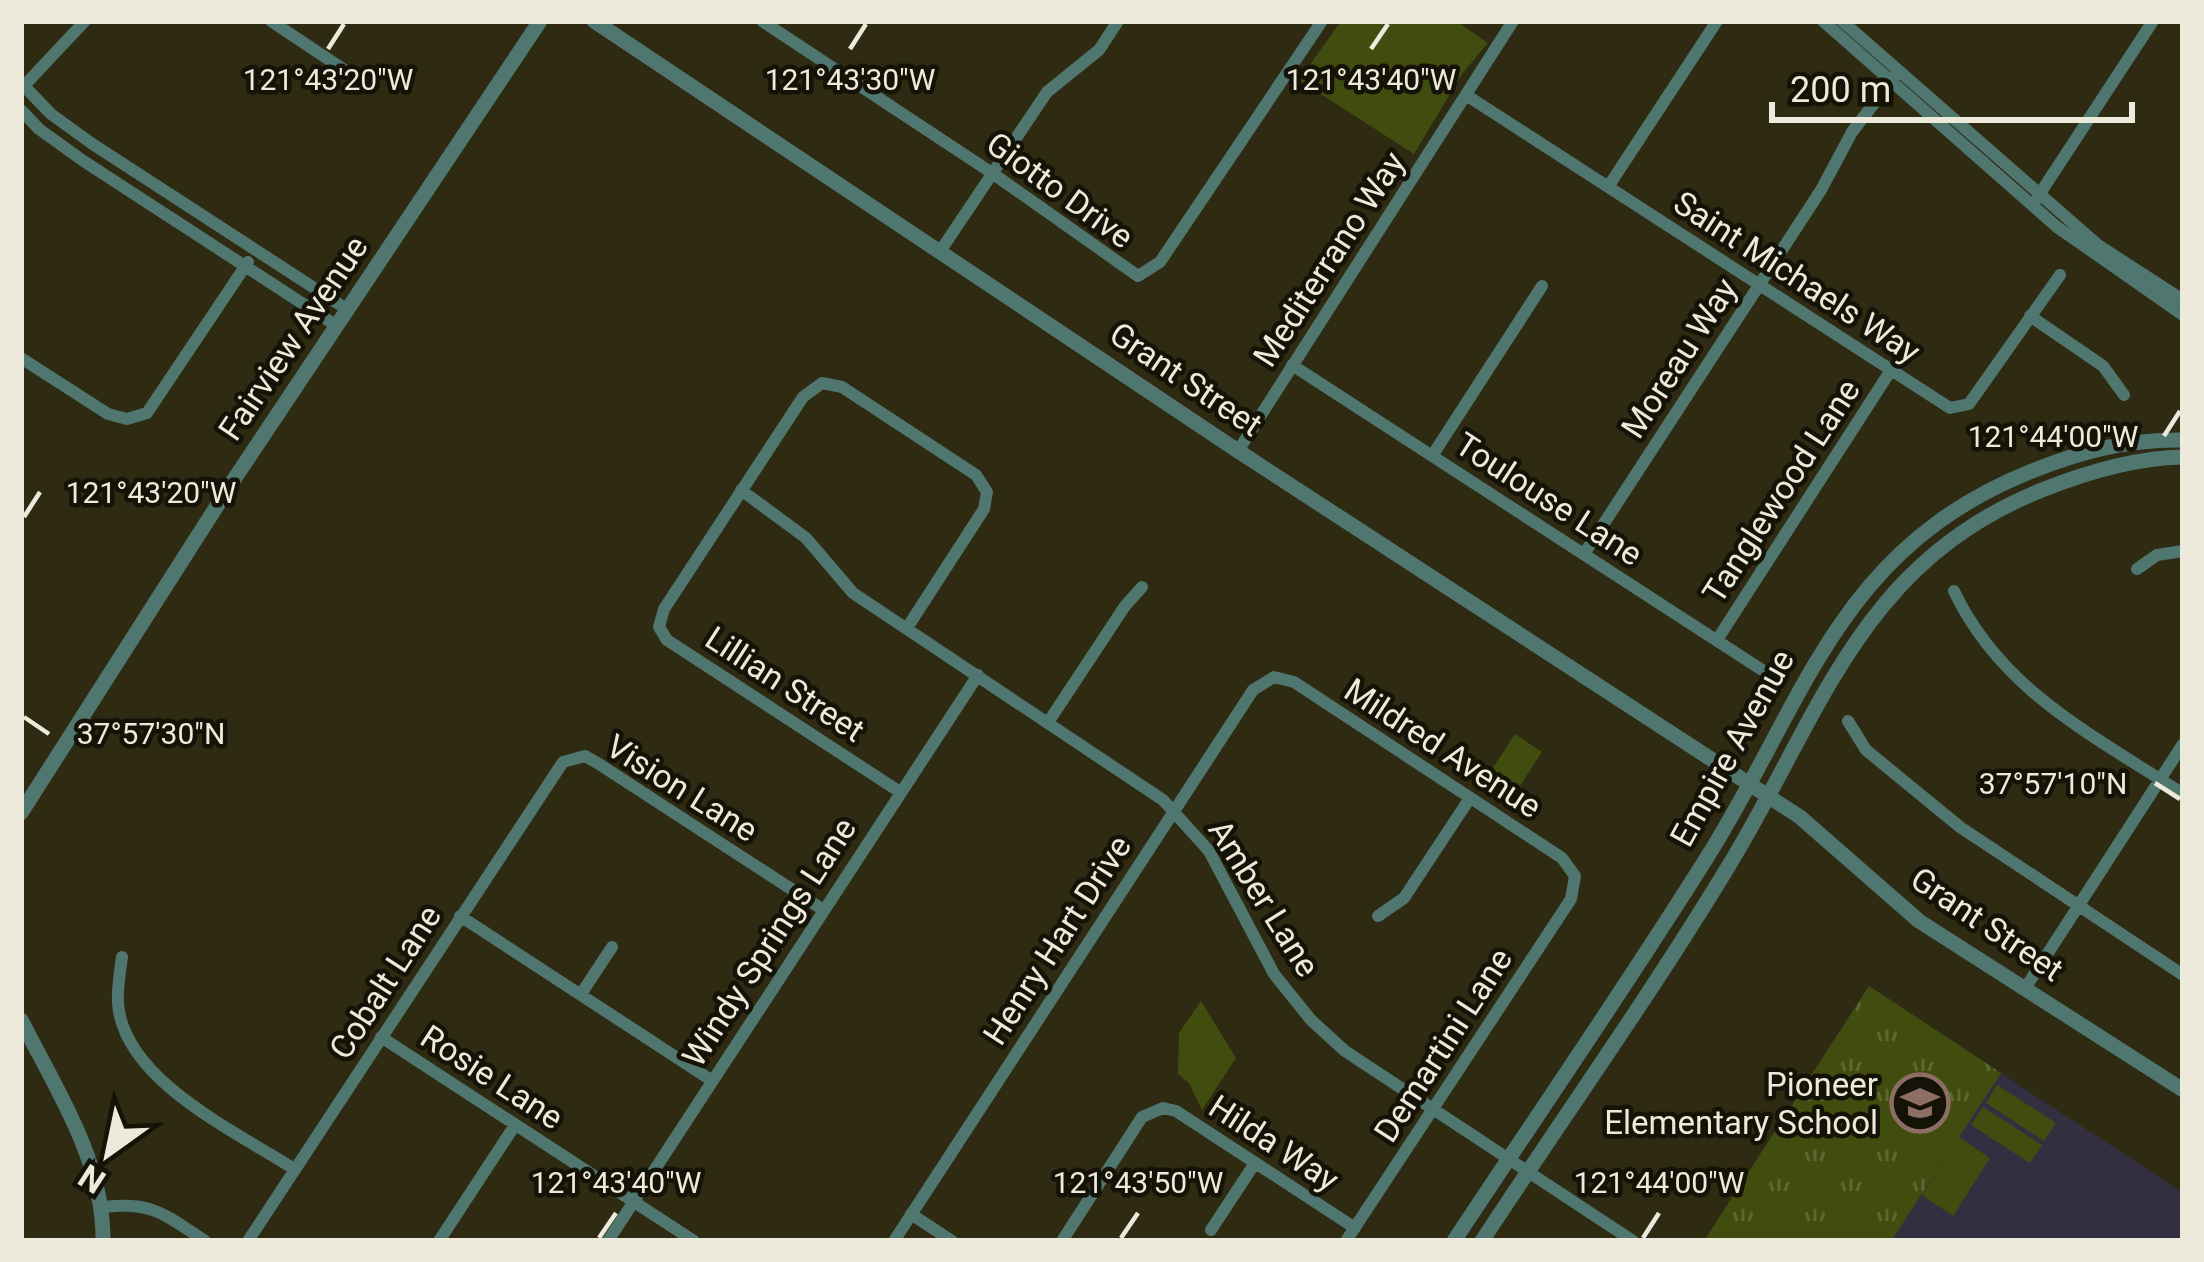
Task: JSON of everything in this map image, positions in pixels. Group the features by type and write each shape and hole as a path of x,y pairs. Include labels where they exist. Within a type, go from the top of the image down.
{"street":[{"path":"85,21 22,88 91,143 348,310"},
{"path":"271,21 364,83"},
{"name":"Fairview Avenue","path":"21,813 540,21"},
{"name":"Grant Street","path":"594,21 1820,833 1919,921 2183,1090"},
{"name":"Giotto Drive","path":"762,21 1138,276 1160,262 1322,21"},
{"path":"941,250 1048,92 1099,50 1118,21"},
{"name":"Mediterrano Way","path":"1238,451 1514,21"},
{"path":"1608,188 1717,21"},
{"path":"1823,21 2036,199 2086,249 2182,306"},
{"path":"1842,21 1895,77"},
{"path":"2036,199 2153,21"},
{"name":"Moreau Way","path":"1584,554 1821,190 1852,132 1895,77"},
{"name":"Saint Michaels Way","path":"1466,95 1950,408 1969,404 2060,275"},
{"path":"21,110 82,160 337,326"},
{"path":"21,358 108,415 127,419 147,413 255,251"},
{"path":"1432,456 1542,286"},
{"path":"2030,316 2103,366 2125,395"},
{"name":"Toulouse Lane","path":"1292,365 1776,679"},
{"name":"Tanglewood Lane","path":"1717,640 1891,370"},
{"path":"741,490 803,397 822,382 842,387 976,475 987,492 984,509 907,628"},
{"name":"Empire Avenue","path":"1454,1241 1708,855 1832,632 1875,578 1913,541 1990,490 2079,452 2146,439 2183,440"},
{"name":"Empire Avenue","path":"1482,1241 1730,864 1852,642 1894,592 1930,556 1975,523 2069,479 2107,468 2183,457"},
{"name":"Amber Lane","path":"741,490 795,528 853,593 1134,777 1174,811 1209,851 1274,974 1311,1020 1345,1051 1634,1241"},
{"name":"Lillian Street","path":"741,490 664,609 659,627 667,640 900,792"},
{"path":"2137,569 2157,555 2183,550"},
{"path":"1049,722 1142,587"},
{"path":"1954,591 2003,664 2034,698 2183,794"},
{"name":"Windy Springs Lane","path":"608,1241 978,675"},
{"name":"Mildred Avenue","path":"1274,677 1294,682 1562,858 1576,876"},
{"name":"Henry Hart Drive","path":"894,1241 1253,690 1274,677"},
{"path":"1848,721 1866,750 1960,827 2183,975"},
{"path":"2026,987 2183,744"},
{"name":"Vision Lane","path":"572,758 585,757 599,764 822,909"},
{"name":"Cobalt Lane","path":"248,1241 556,770 572,758"},
{"path":"1378,916 1404,898 1470,798"},
{"name":"Demartini Lane","path":"1346,1241 1571,899 1576,876"},
{"path":"460,916 710,1080"},
{"path":"581,994 612,947"},
{"path":"122,957 118,1007 130,1040 152,1076 294,1169"},
{"path":"21,1020 90,1160 104,1207 104,1241"},
{"name":"Rosie Lane","path":"381,1036 694,1241"},
{"name":"Hilda Way","path":"1062,1241 1142,1117 1163,1108 1176,1111 1355,1228"},
{"path":"439,1241 515,1125"},
{"path":"1211,1230 1255,1163"},
{"path":"104,1207 134,1203 157,1210 205,1241"},
{"path":"911,1214 952,1241"}],"shaded area":[{"name":"Pioneer Elementary School","path":"1869,986 2183,1193 2183,1241 1704,1241"}],"green space":[{"path":"1341,21 1456,21 1488,43 1462,74 1414,154 1299,80"},
{"path":"1515,734 1542,752 1508,804 1481,786"},
{"path":"1869,986 2001,1073 1891,1241 1704,1241"},
{"path":"1201,1001 1236,1058 1202,1110 1189,1083 1178,1074 1179,1033"},
{"path":"1997,1085 2056,1123 2044,1141 1986,1103"},
{"path":"1983,1107 2042,1145 2030,1163 1971,1125"},
{"path":"1959,1137 1990,1158 1953,1216 1922,1195"}],"place":[{"name":"Pioneer Elementary School","path":"1920,1103"}]}
